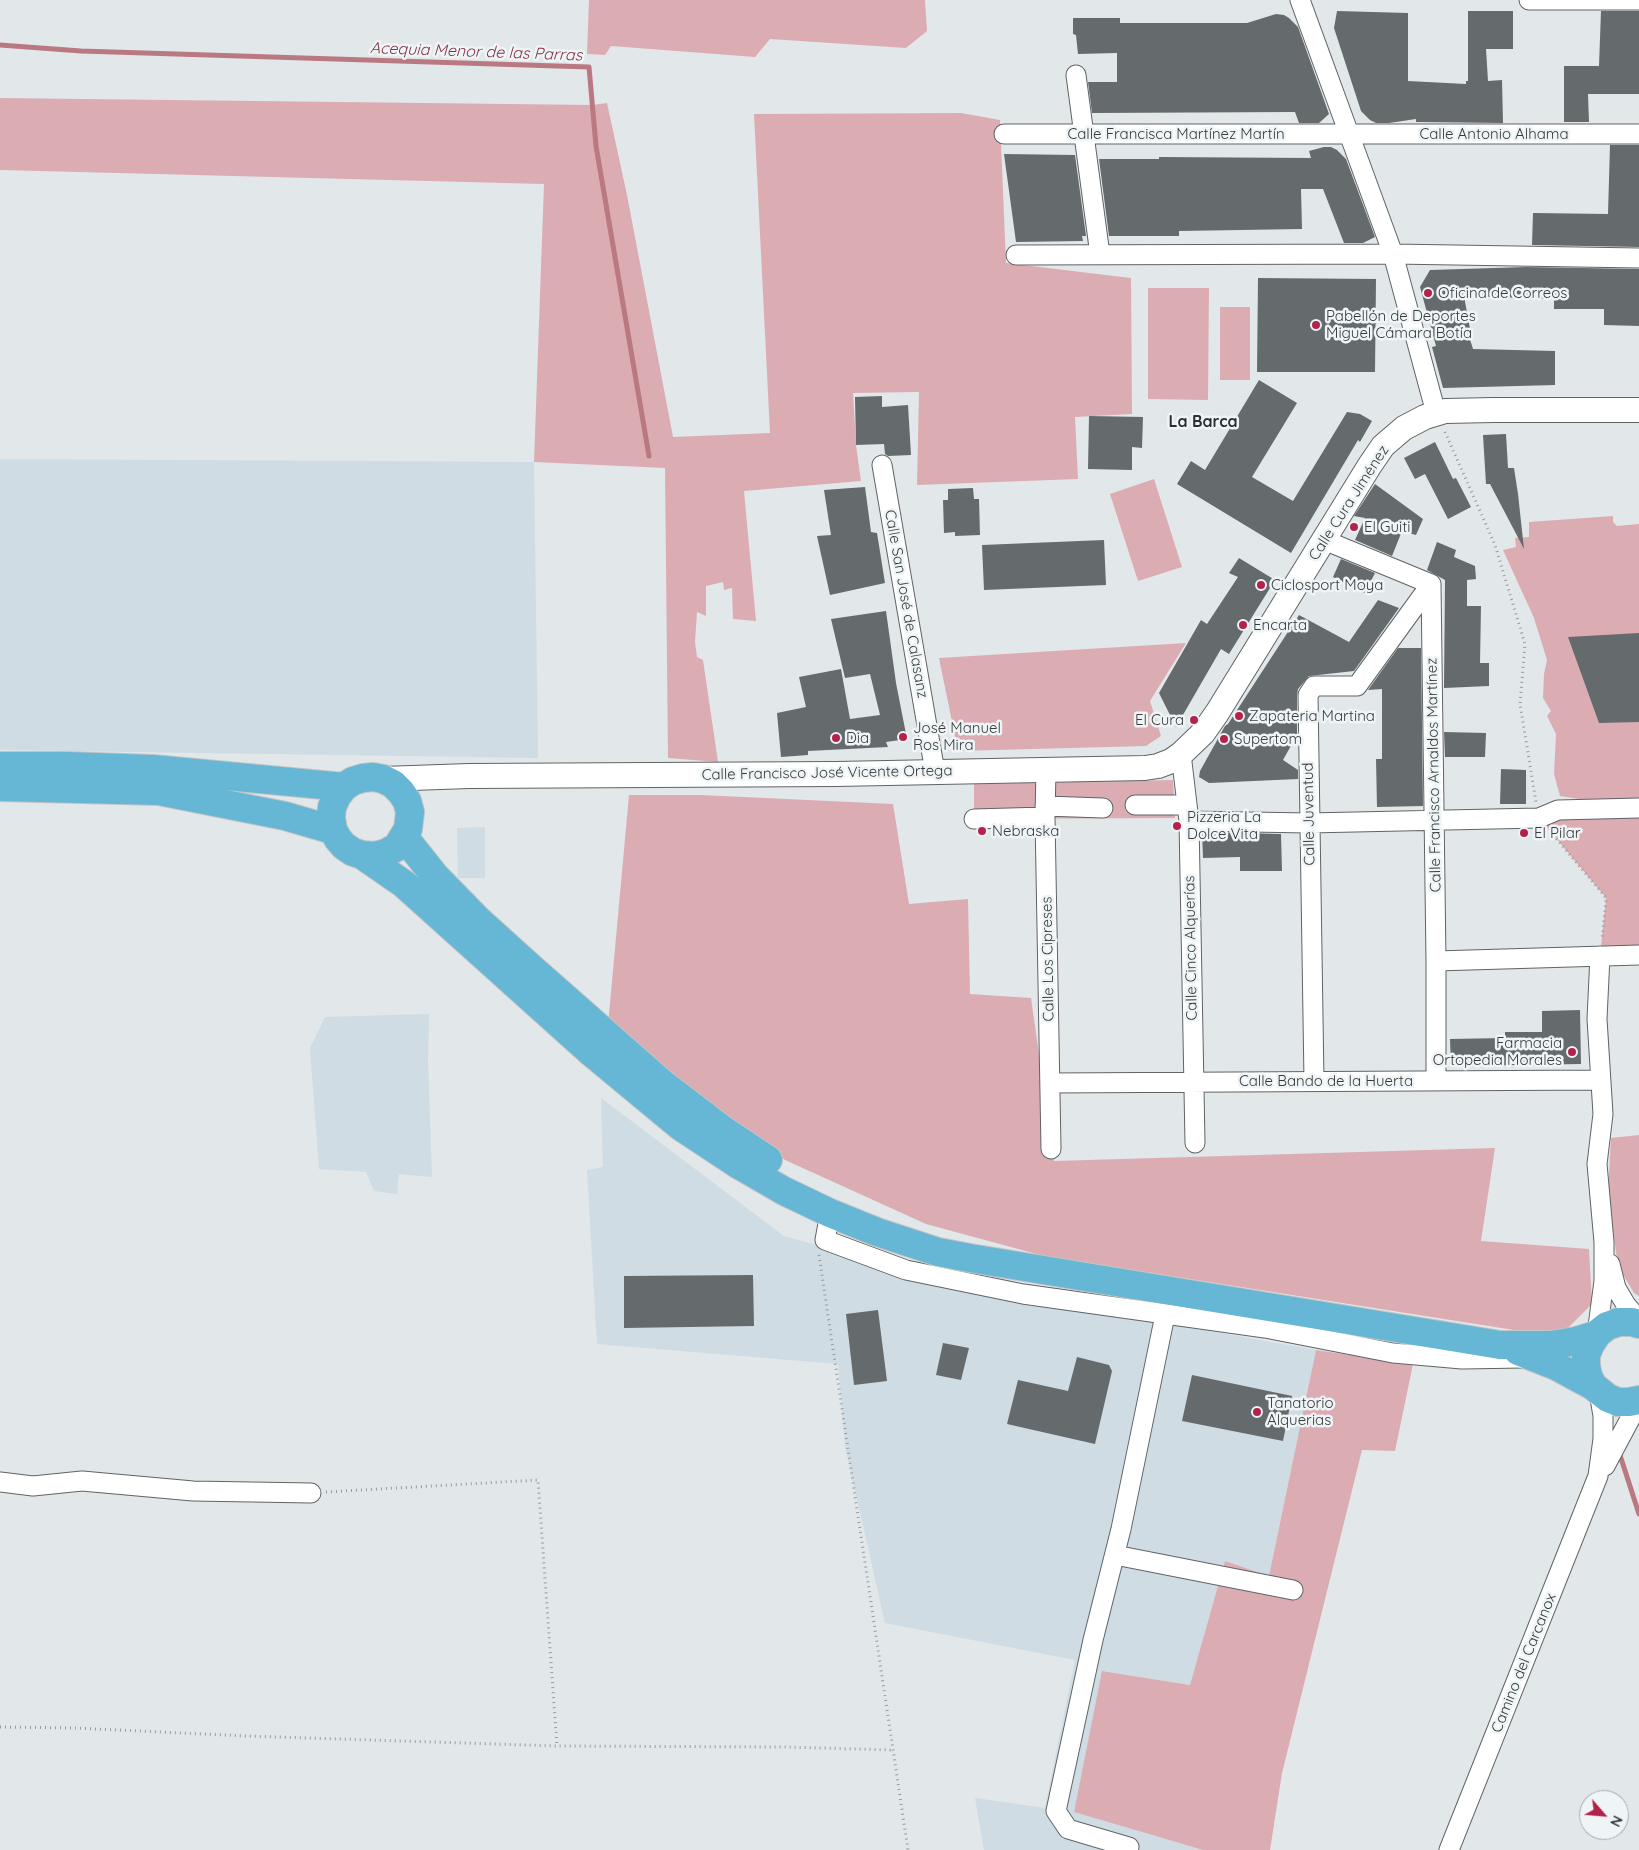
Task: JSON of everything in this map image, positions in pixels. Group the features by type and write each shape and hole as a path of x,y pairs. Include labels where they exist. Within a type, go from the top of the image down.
{"highway":[{"path":"0,766 153,769 344,787"},
{"path":"373,777 383,779 393,784 407,801 407,824 396,847 386,853 374,856 353,852 344,846 333,830 332,807 344,787 353,781 373,777"},
{"path":"0,787 159,791 260,810 306,821 333,830"},
{"path":"407,824 435,876 479,921 664,1085 729,1135 792,1175 836,1198 909,1231 1002,1264"},
{"path":"362,855 404,884 592,1053 680,1126 754,1174 830,1213 910,1244 938,1252 1002,1264 1500,1345 1551,1346 1597,1334 1608,1326 1619,1322 1639,1324"},
{"path":"1596,1389 1588,1376 1586,1355 1590,1344 1597,1334"},
{"path":"1500,1345 1538,1358 1596,1389 1608,1398 1618,1402 1639,1401"}],"street":[{"path":"1300,0 1393,254 1436,413"},
{"path":"1529,0 1639,0"},
{"path":"1076,75 1100,255"},
{"name":"Calle Francisca Martínez Martín","path":"1004,134 1349,134"},
{"name":"Calle Antonio Alhama","path":"1349,134 1639,134"},
{"path":"1016,255 1393,254 1639,258"},
{"name":"Calle Cura Jiménez","path":"1181,754 1203,733 1217,713 1358,483 1383,446 1396,434 1414,421 1436,413 1456,411 1639,410"},
{"name":"Calle San José de Calasanz","path":"882,465 935,772"},
{"path":"1324,540 1431,584"},
{"name":"Calle Francisco Arnaldos Martínez","path":"1431,584 1436,1081"},
{"name":"Calle Juventud","path":"1314,1081 1308,695 1314,686 1357,686 1431,584"},
{"name":"Calle Francisco José Vicente Ortega","path":"469,776 935,772 1145,768 1171,761 1181,754"},
{"name":"Calle Cinco Alquerías","path":"1181,754 1188,813 1195,1143"},
{"name":"Calle Los Cipreses","path":"1046,770 1045,811 1051,1149"},
{"path":"383,779 469,776"},
{"path":"407,824 428,791 438,785 469,776"},
{"path":"1136,805 1188,813 1309,823 1539,818 1558,810 1639,808"},
{"path":"974,819 1045,811 1103,808"},
{"path":"1436,961 1639,955"},
{"path":"1597,1334 1604,1281 1604,1242 1596,1164 1603,1114 1597,1019 1600,956"},
{"name":"Calle Bando de la Huerta","path":"1050,1083 1601,1080"},
{"path":"830,1213 825,1240 906,1270 1023,1294 1165,1316 1265,1328 1393,1353 1462,1359 1538,1358"},
{"path":"1604,1242 1616,1288 1626,1305 1639,1320"},
{"path":"1128,1850 1129,1847 1068,1829 1056,1810 1093,1640 1115,1555 1165,1316"},
{"path":"1596,1389 1603,1416 1603,1439 1598,1476"},
{"path":"1598,1476 1639,1401"},
{"name":"Camino del Carcanox","path":"1449,1850 1598,1476"},
{"path":"0,1482 33,1486 82,1481 193,1491 310,1492"},
{"path":"1115,1555 1293,1590"}],"path":[{"path":"1436,413 1495,545 1525,644 1520,704 1539,818 1606,898 1600,956"},
{"path":"818,1253 908,1850"},
{"path":"310,1492 538,1480 557,1746"},
{"path":"0,1727 75,1728 246,1736 557,1746 786,1747 893,1750"}],"shaded area":[{"path":"589,0 925,0 927,31 906,48 770,39 755,57 611,46 605,55 587,54"},
{"path":"0,98 593,105 607,103 627,195 673,437 770,433 754,114 961,113 1000,120 1006,263 1131,278 1132,414 1075,417 1078,479 917,485 919,392 853,393 856,445 861,481 744,491 756,621 733,619 732,588 724,590 723,582 706,586 706,616 697,612 695,642 697,657 703,660 718,762 668,758 665,468 534,462 544,184 0,170"},
{"path":"1148,288 1209,288 1208,400 1148,399"},
{"path":"1220,307 1250,307 1250,380 1220,380"},
{"path":"0,459 534,462 538,758 0,750"},
{"path":"1154,479 1182,567 1138,581 1110,494"},
{"path":"1613,516 1613,522 1617,526 1639,524 1639,798 1592,801 1560,796 1554,774 1556,734 1547,716 1551,711 1543,698 1544,674 1547,660 1534,618 1503,550 1516,547 1515,538 1529,537 1529,522"},
{"path":"1186,643 1150,701 1161,736 1146,746 958,751 939,658"},
{"path":"1173,780 1175,818 974,819 974,784"},
{"path":"629,795 701,795 893,804 909,904 968,899 970,994 1031,998 1054,1161 1495,1148 1481,1241 1589,1249 1592,1304 1565,1331 1533,1333 1044,1256 926,1224 785,1160 608,1025"},
{"path":"1639,808 1639,954 1600,956 1606,898 1539,818"},
{"path":"485,827 485,878 458,878 457,828"},
{"path":"429,1014 428,1059 432,1177 399,1174 397,1194 374,1191 366,1172 319,1169 310,1048 325,1017"},
{"path":"601,1098 784,1236 906,1270 1137,1318 1316,1350 1269,1576 1225,1561 1190,1685 1103,1671 1074,1812 1203,1850 984,1850 975,1798 1045,1808 1075,1660 885,1623 845,1446 838,1364 597,1344 587,1170 603,1167"},
{"path":"1639,1135 1639,1296 1634,1293 1618,1266 1608,1194 1611,1138"},
{"path":"1316,1350 1413,1364 1395,1451 1362,1450 1282,1773 1270,1850 1203,1850 1074,1812 1102,1671 1190,1685 1225,1561 1269,1576"}],"building":[{"path":"1337,11 1408,13 1408,81 1466,84 1466,81 1468,81 1468,11 1513,11 1513,49 1486,49 1488,81 1502,80 1503,123 1416,122 1416,119 1376,123 1370,120 1361,111 1334,28"},
{"path":"1601,11 1639,11 1639,94 1588,94 1589,122 1564,122 1564,66 1599,66"},
{"path":"1276,14 1284,15 1298,27 1329,114 1319,123 1299,123 1295,112 1092,113 1088,82 1117,82 1117,53 1078,54 1076,35 1073,34 1073,18 1120,18 1120,23 1247,23"},
{"path":"1610,145 1639,145 1639,247 1532,245 1533,213 1608,214"},
{"path":"1331,147 1337,150 1346,159 1375,237 1363,243 1344,243 1323,189 1301,189 1302,229 1179,231 1179,236 1109,236 1099,159 1159,159 1159,157 1311,158 1309,151"},
{"path":"1004,154 1075,155 1086,236 1082,236 1083,241 1016,242"},
{"path":"1526,267 1639,269 1639,326 1604,325 1604,309 1554,309 1554,299 1464,296 1470,329 1468,333 1473,349 1555,351 1555,385 1443,388 1432,347 1436,346 1420,287 1430,270"},
{"name":"Pabellón de Deportes Miguel Cámara Botía","path":"1258,278 1376,279 1375,372 1257,372"},
{"path":"1259,380 1297,403 1252,477 1293,501 1347,412 1360,414 1372,421 1360,442 1358,440 1291,553 1177,484 1191,461 1205,470"},
{"path":"882,396 882,407 908,405 911,455 888,456 885,454 884,444 856,445 855,397"},
{"path":"1089,416 1143,417 1142,448 1132,447 1132,470 1088,469"},
{"path":"1506,434 1508,468 1514,468 1524,549 1490,484 1486,484 1483,435"},
{"path":"1435,442 1453,479 1456,478 1471,507 1448,519 1425,474 1415,479 1404,458"},
{"path":"1375,484 1423,519 1416,535 1402,531 1392,556 1355,540 1365,518 1354,516"},
{"path":"865,487 871,532 877,533 885,583 830,595 817,536 831,535 824,490"},
{"path":"973,488 974,499 979,499 980,535 955,536 955,532 944,533 943,500 948,500 948,489"},
{"path":"1104,540 1106,585 984,590 982,545"},
{"path":"1437,542 1456,550 1454,557 1475,566 1476,579 1467,580 1467,606 1481,606 1480,663 1489,663 1489,686 1444,688 1445,580 1427,570"},
{"path":"1239,558 1275,580 1229,654 1221,649 1176,727 1159,693 1201,620 1207,624 1238,577 1229,573"},
{"path":"1341,559 1375,573 1365,593 1333,577"},
{"path":"1378,600 1399,608 1354,671 1309,676 1298,689 1297,735 1283,760 1298,770 1298,779 1209,783 1199,777 1200,771 1225,726 1299,615 1349,642"},
{"path":"886,611 896,683 907,739 886,742 888,747 808,751 808,755 781,757 777,713 806,707 799,677 841,669 850,719 880,715 870,674 845,678 831,619"},
{"path":"1639,633 1639,722 1599,723 1568,637"},
{"path":"1398,648 1421,648 1423,806 1377,807 1376,759 1382,759 1382,689 1368,690"},
{"path":"1444,732 1486,733 1485,757 1445,757"},
{"path":"1501,769 1526,770 1526,804 1500,804"},
{"path":"1202,832 1281,834 1282,871 1240,871 1240,857 1203,858"},
{"path":"1580,1010 1581,1064 1451,1066 1450,1039 1505,1038 1505,1032 1542,1032 1542,1011"},
{"path":"753,1275 754,1326 624,1328 624,1276"},
{"path":"878,1310 887,1381 854,1385 846,1314"},
{"path":"943,1343 969,1348 961,1380 936,1375"},
{"path":"1077,1357 1109,1365 1112,1371 1095,1444 1007,1424 1018,1380 1068,1391"},
{"path":"1192,1375 1292,1396 1283,1441 1182,1421"}],"waterway":[{"name":"Acequia Menor de las Parras","path":"0,45 81,51 589,67 596,146 649,456"},
{"path":"1619,1452 1639,1514"}],"place":[{"name":"Oficina de Correos","path":"1428,293"},
{"name":"Pabellón de Deportes Miguel Cámara Botía","path":"1316,325"},
{"name":"El Guiti","path":"1354,527"},
{"name":"Ciclosport Moya","path":"1261,585"},
{"name":"Encarta","path":"1243,625"},
{"name":"Zapateria Martina","path":"1239,716"},
{"name":"El Cura","path":"1194,720"},
{"name":"José Manuel Ros Mira","path":"903,737"},
{"name":"Dia","path":"836,738"},
{"name":"Supertom","path":"1224,739"},
{"name":"Pizzeria La Dolce Vita","path":"1177,826"},
{"name":"Nebraska","path":"982,831"},
{"name":"El Pilar","path":"1524,833"},
{"name":"Farmacia Ortopedia Morales","path":"1572,1052"},
{"name":"Tanatorio Alquerias","path":"1257,1412"}],"district":[{"name":"La Barca","path":"1203,422"}]}
